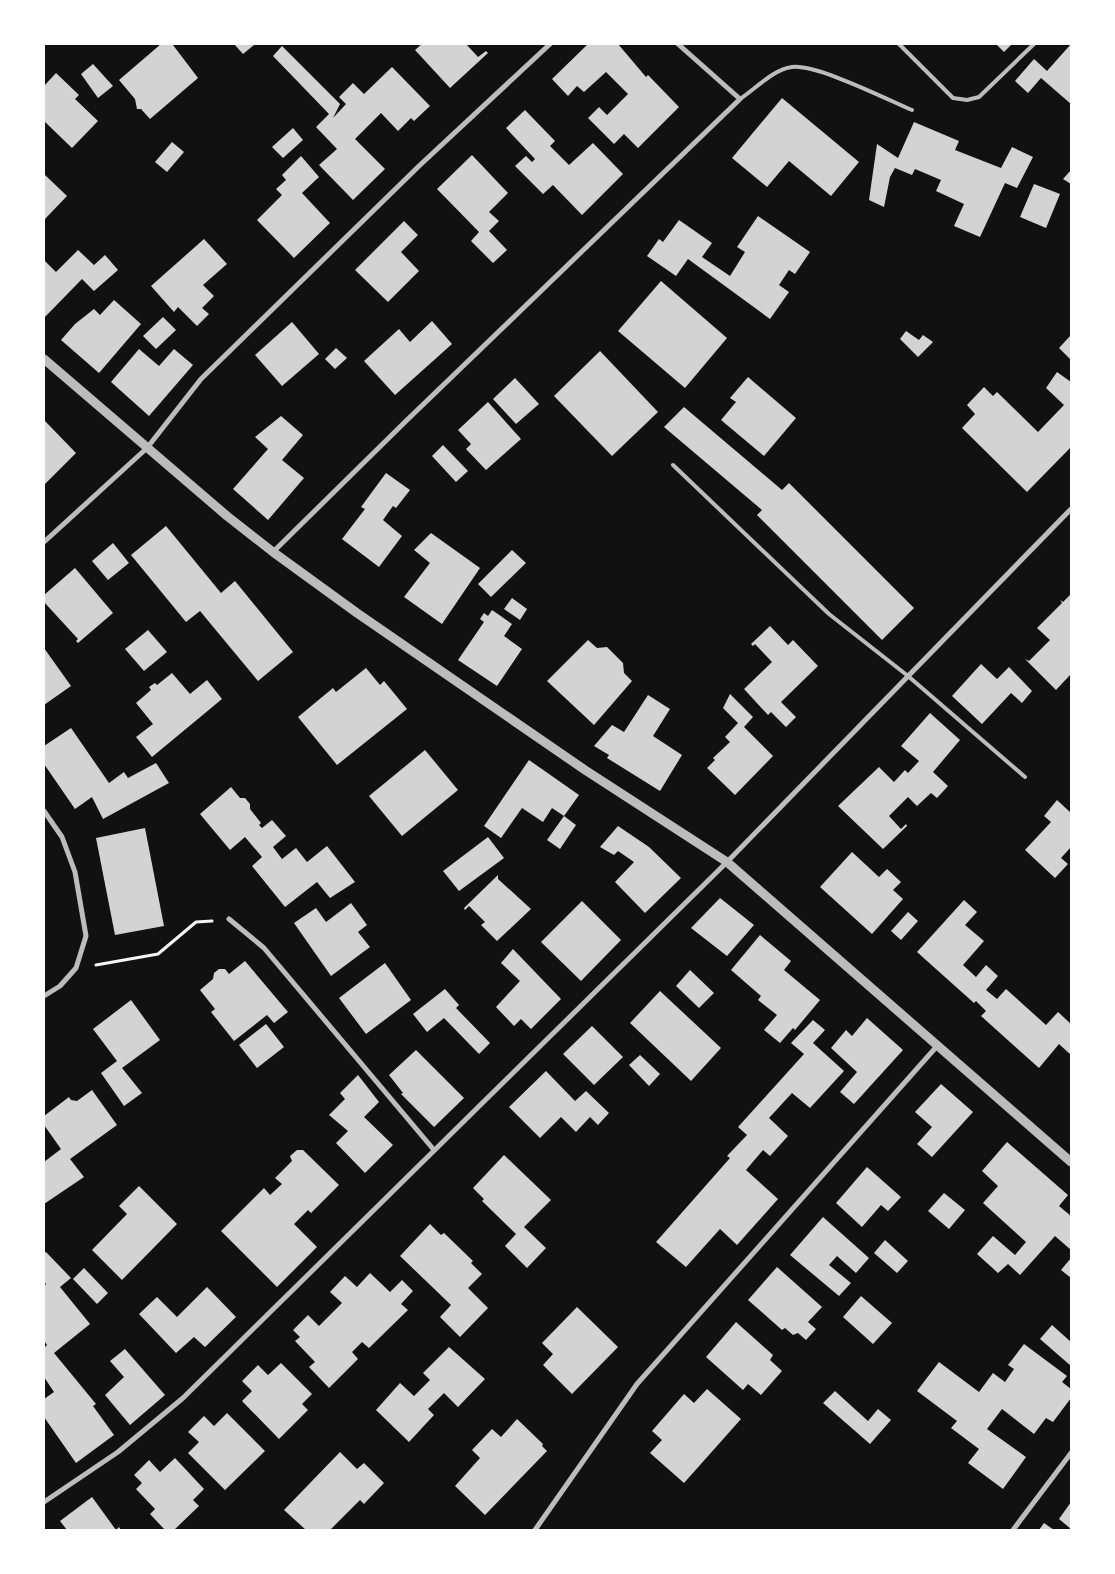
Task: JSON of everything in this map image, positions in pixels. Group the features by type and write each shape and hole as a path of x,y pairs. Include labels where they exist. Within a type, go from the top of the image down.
{"street":[{"path":"44,542 147,448 200,379 419,166 550,44"},
{"path":"274,552 406,421 740,99 678,44"},
{"path":"44,359 147,448 274,552 357,614 585,770 727,862 1071,1162"},
{"path":"44,1502 118,1452 184,1398 727,862 1071,509"},
{"path":"44,811 62,837 75,872 86,936 76,968 60,986 44,996"},
{"path":"228,919 264,948 434,1150"},
{"path":"536,1530 637,1384 938,1045"},
{"path":"1013,1530 1071,1453"}],"lane":[{"path":"899,44 953,98 967,100 979,96 1034,44"},
{"path":"740,99 772,76 791,67 812,68 912,110"},
{"path":"673,465 829,614 908,676 1025,778"}],"path":[{"path":"76,968 158,954 196,922 228,919"}],"building":[{"path":"161,44 173,45 198,78 150,119 141,109 137,109 135,99 119,80"},
{"path":"234,44 253,44 254,45 243,54"},
{"path":"422,44 466,44 478,57 486,51 488,53 450,88 415,50"},
{"path":"588,44 618,44 646,77 648,75 679,107 638,148 624,134 614,144 588,118 599,107 607,115 628,94 606,72 584,92 577,86 568,96 552,79"},
{"path":"996,44 1012,44 1004,52"},
{"path":"1071,44 1071,104 1041,78 1028,93 1015,81 1034,59 1047,71"},
{"path":"282,46 340,104 333,118 346,104 339,97 353,83 364,94 392,67 430,106 414,121 411,118 398,131 381,113 355,139 385,169 353,200 319,165 337,149 316,127 329,114 273,56"},
{"path":"93,64 113,86 98,98 81,74"},
{"path":"56,73 79,95 75,99 98,121 72,148 44,121 44,86"},
{"path":"782,98 859,162 831,196 789,161 767,187 732,158"},
{"path":"525,110 555,141 550,146 569,165 593,143 623,174 582,215 553,185 543,194 515,166 526,156 532,162 535,159 506,128"},
{"path":"914,122 959,141 955,150 1001,168 1012,147 1033,157 1017,188 1005,183 980,237 954,226 964,204 936,191 941,180 915,169 912,175 895,168 890,177 884,207 869,200 877,144 898,158"},
{"path":"293,128 303,140 283,158 272,147"},
{"path":"172,142 184,152 167,172 155,162"},
{"path":"472,155 508,193 489,212 499,221 489,231 507,250 493,263 471,241 479,232 437,189"},
{"path":"301,156 319,177 302,193 330,223 294,258 257,220 282,195 276,189 286,180 282,175"},
{"path":"1071,170 1071,184 1063,179"},
{"path":"44,174 67,196 44,220"},
{"path":"1034,184 1060,194 1046,228 1020,217"},
{"path":"758,216 810,252 795,274 789,270 779,285 789,292 770,319 688,259 676,276 647,256 659,239 663,242 679,220 712,243 702,257 730,276 745,252 737,247"},
{"path":"404,221 418,235 401,252 419,271 388,302 355,270"},
{"path":"204,239 227,264 203,285 214,296 202,308 209,314 197,326 178,307 174,312 151,286"},
{"path":"78,250 94,265 105,255 118,270 94,291 82,279 44,318 44,260 56,272"},
{"path":"661,281 727,338 685,388 618,331"},
{"path":"114,300 141,324 99,373 61,340 75,324 94,309 100,315"},
{"path":"163,317 176,330 156,349 143,336"},
{"path":"432,321 452,344 395,395 364,361 399,329 410,342"},
{"path":"292,322 319,354 282,386 255,355"},
{"path":"906,331 919,340 923,335 933,342 918,357 900,339"},
{"path":"1071,335 1071,360 1059,348"},
{"path":"336,348 347,358 335,369 325,359"},
{"path":"139,349 159,366 174,349 193,365 149,416 111,382"},
{"path":"600,351 658,412 612,456 554,396"},
{"path":"1057,372 1071,382 1071,447 1027,492 962,428 975,414 967,405 984,387 993,396 997,392 1038,432 1064,405 1046,388"},
{"path":"748,377 796,418 764,456 721,420 736,402 730,398"},
{"path":"515,378 539,404 516,424 493,399"},
{"path":"488,402 521,439 486,470 466,449 471,444 458,430"},
{"path":"684,407 782,490 789,483 914,608 882,640 757,515 762,510 664,427"},
{"path":"281,416 303,435 282,460 304,478 268,520 233,489 268,449 255,437"},
{"path":"44,420 76,453 44,485"},
{"path":"443,445 468,471 456,482 432,456"},
{"path":"386,473 410,490 396,508 393,506 383,520 402,536 379,567 342,539 365,509 361,507"},
{"path":"166,526 221,593 235,581 293,652 258,681 200,611 186,622 131,555"},
{"path":"431,533 480,568 442,624 404,597 430,563 414,550"},
{"path":"113,543 129,563 108,580 92,561"},
{"path":"512,550 526,563 491,597 478,584"},
{"path":"75,568 113,613 78,643 76,641 78,639 44,602 44,595"},
{"path":"1071,594 1071,674 1056,690 1025,659 1029,661 1050,640 1037,628 1062,603 1060,600 1063,602"},
{"path":"512,598 527,609 520,620 504,609"},
{"path":"492,610 512,624 504,636 522,649 497,686 458,660 484,622 480,619 484,613 488,616"},
{"path":"770,626 788,645 793,640 818,666 781,702 796,717 786,727 771,712 768,715 744,689 772,662 755,644 753,646 751,644"},
{"path":"148,630 167,652 144,671 125,649"},
{"path":"588,640 597,648 607,647 623,663 624,673 632,681 594,725 547,681"},
{"path":"44,648 71,686 44,705"},
{"path":"981,664 997,679 1009,667 1032,691 1022,703 1011,693 982,724 952,696"},
{"path":"366,668 380,685 384,681 407,709 337,765 298,717 333,688 336,692"},
{"path":"172,673 190,694 207,680 222,699 152,757 136,737 153,724 136,703 151,690 149,687 155,683 157,685"},
{"path":"730,694 753,717 744,727 773,756 735,795 707,768 715,760 713,758 730,742 725,737 738,723 723,708"},
{"path":"648,695 670,709 653,736 682,755 660,791 607,758 609,755 594,746 612,725 624,732"},
{"path":"930,713 960,740 933,772 948,786 937,798 931,793 917,806 908,797 889,816 901,829 906,824 907,826 883,849 838,806 879,767 894,782 905,770 908,773 919,761 901,746"},
{"path":"71,728 109,783 124,772 128,778 156,763 169,783 103,819 92,797 75,809 44,764 44,746"},
{"path":"425,750 458,790 402,836 369,796"},
{"path":"529,760 579,795 564,816 552,808 543,822 522,808 501,838 484,826"},
{"path":"231,787 240,798 245,798 250,804 250,809 261,823 259,825 262,828 272,820 286,836 273,847 282,859 296,848 307,862 327,846 355,882 330,898 317,882 285,907 252,866 262,857 245,837 230,850 200,814"},
{"path":"1057,800 1071,813 1071,847 1061,858 1068,864 1055,878 1025,850 1051,822 1044,816"},
{"path":"564,816 576,825 560,849 547,840"},
{"path":"618,826 649,847 681,878 645,913 615,882 634,862 618,851 614,855 600,847"},
{"path":"145,828 164,926 115,935 96,838"},
{"path":"488,837 504,858 459,891 443,871"},
{"path":"852,852 879,877 887,869 901,882 893,890 903,899 872,934 820,887"},
{"path":"498,875 498,879 531,909 497,941 481,925 485,922 469,906 465,910 464,908"},
{"path":"720,898 754,925 727,956 691,928"},
{"path":"964,900 977,912 965,925 984,941 963,965 976,977 986,965 998,976 986,990 997,999 1006,989 1046,1025 1058,1012 1071,1024 1071,1055 1059,1044 1039,1068 981,1016 986,1011 976,1001 974,1003 917,952"},
{"path":"582,901 621,940 581,981 541,942"},
{"path":"351,903 367,925 358,932 370,947 331,976 294,923 316,908 326,922"},
{"path":"908,912 918,921 901,940 891,931"},
{"path":"760,935 791,961 784,970 820,1000 795,1030 793,1028 780,1043 764,1030 777,1015 758,1000 761,996 731,970"},
{"path":"513,949 561,999 531,1029 521,1019 514,1026 496,1007 520,981 501,963"},
{"path":"245,961 288,1012 274,1023 267,1015 234,1041 211,1012 215,1009 200,990 213,979 214,973 219,969 225,969 229,974"},
{"path":"385,963 411,1000 366,1034 339,998"},
{"path":"690,970 714,993 699,1008 676,986"},
{"path":"445,989 459,1005 456,1008 490,1043 479,1054 444,1018 427,1032 413,1014"},
{"path":"660,991 721,1048 691,1081 630,1023"},
{"path":"131,1000 160,1040 122,1068 142,1093 124,1106 101,1073 117,1061 93,1029"},
{"path":"867,1018 903,1050 854,1104 840,1092 857,1072 831,1048 846,1030 852,1036"},
{"path":"813,1020 825,1030 813,1043 844,1071 810,1108 792,1093 769,1118 788,1136 770,1156 763,1150 746,1170 778,1199 737,1245 720,1229 686,1267 656,1242 730,1158 727,1156 747,1135 738,1127 804,1054 791,1043"},
{"path":"266,1024 284,1047 257,1068 239,1045"},
{"path":"592,1026 623,1057 594,1085 563,1054"},
{"path":"416,1050 464,1098 434,1127 401,1094 403,1093 389,1075"},
{"path":"640,1055 660,1074 649,1086 629,1065"},
{"path":"546,1071 575,1101 586,1091 609,1113 598,1125 590,1117 576,1132 561,1117 540,1138 509,1107"},
{"path":"358,1075 379,1102 364,1117 393,1145 365,1173 336,1143 348,1131 329,1115 345,1099 340,1093"},
{"path":"941,1084 973,1112 932,1157 917,1144 932,1127 915,1112"},
{"path":"92,1090 117,1125 70,1159 84,1177 44,1204 44,1162 61,1149 44,1125 44,1116 69,1097 71,1100 77,1101"},
{"path":"1007,1142 1068,1195 1059,1206 1071,1216 1071,1250 1055,1236 1020,1275 1008,1264 998,1273 977,1254 993,1236 1015,1255 1026,1242 983,1203 998,1186 982,1171"},
{"path":"297,1150 303,1150 339,1185 311,1213 308,1210 294,1224 317,1247 277,1287 221,1231 264,1188 270,1195 282,1184 275,1178 292,1161 290,1156"},
{"path":"504,1155 551,1200 524,1227 546,1248 527,1268 505,1246 516,1234 482,1201 484,1199 473,1188"},
{"path":"867,1167 901,1197 888,1211 881,1205 862,1227 836,1203"},
{"path":"139,1186 177,1224 122,1280 92,1250 127,1214 119,1206"},
{"path":"944,1193 965,1210 949,1229 928,1211"},
{"path":"823,1217 869,1258 856,1273 837,1256 829,1265 851,1283 839,1296 790,1255"},
{"path":"430,1224 441,1235 444,1233 473,1261 471,1263 482,1274 468,1288 488,1308 460,1337 440,1317 451,1305 400,1256"},
{"path":"885,1240 908,1261 897,1273 874,1253"},
{"path":"46,1252 71,1278 60,1287 90,1324 54,1353 96,1404 93,1406 114,1435 76,1463 44,1417 44,1399 54,1392 44,1377 44,1348 47,1345 44,1341 44,1286 46,1284 44,1281 44,1253"},
{"path":"1071,1258 1071,1278 1061,1270"},
{"path":"777,1267 822,1307 808,1322 816,1329 806,1340 798,1333 793,1335 785,1328 782,1330 748,1300"},
{"path":"84,1268 108,1293 97,1304 73,1279"},
{"path":"370,1273 390,1292 402,1280 413,1291 401,1304 408,1310 369,1348 362,1342 352,1352 358,1359 329,1388 309,1367 315,1362 295,1341 300,1337 293,1330 308,1315 319,1326 342,1303 330,1292 345,1276 357,1287"},
{"path":"207,1287 236,1317 205,1347 194,1337 176,1353 139,1314 157,1297 177,1317"},
{"path":"861,1296 892,1323 873,1344 843,1317"},
{"path":"577,1307 618,1347 572,1394 543,1365 553,1354 542,1343"},
{"path":"736,1322 773,1355 770,1360 782,1371 761,1395 748,1384 743,1390 706,1357"},
{"path":"1052,1325 1071,1342 1071,1366 1040,1339"},
{"path":"1024,1344 1067,1376 1062,1382 1071,1389 1071,1398 1053,1422 1046,1418 1034,1434 1002,1409 987,1429 1026,1457 1003,1489 968,1463 979,1449 951,1428 957,1421 917,1391 939,1362 979,1392 993,1373 1005,1382 1014,1369 1008,1365"},
{"path":"449,1347 485,1379 458,1407 444,1393 428,1409 434,1415 409,1442 376,1410 400,1383 414,1396 430,1380 423,1373"},
{"path":"125,1349 165,1395 130,1425 105,1395 124,1377 110,1361"},
{"path":"281,1363 312,1394 302,1404 308,1410 279,1439 242,1401 252,1391 242,1381 258,1365 268,1375"},
{"path":"707,1389 741,1419 684,1483 650,1453 662,1440 652,1431 684,1394 694,1403"},
{"path":"835,1391 868,1421 878,1409 891,1420 870,1444 823,1403"},
{"path":"227,1413 265,1451 225,1490 188,1453 199,1442 188,1432 204,1416 214,1426"},
{"path":"517,1419 543,1444 542,1446 547,1451 485,1515 455,1486 480,1458 472,1450 492,1429 501,1437"},
{"path":"340,1452 357,1469 364,1463 384,1483 364,1504 360,1500 330,1530 306,1530 284,1510"},
{"path":"175,1458 204,1489 193,1500 199,1506 174,1530 165,1530 150,1514 155,1509 136,1489 142,1483 134,1475 149,1460 160,1472"},
{"path":"92,1497 116,1530 67,1530 60,1521"},
{"path":"1071,1502 1071,1529 1059,1519"},
{"path":"1044,1523 1054,1530 1039,1530"}]}
